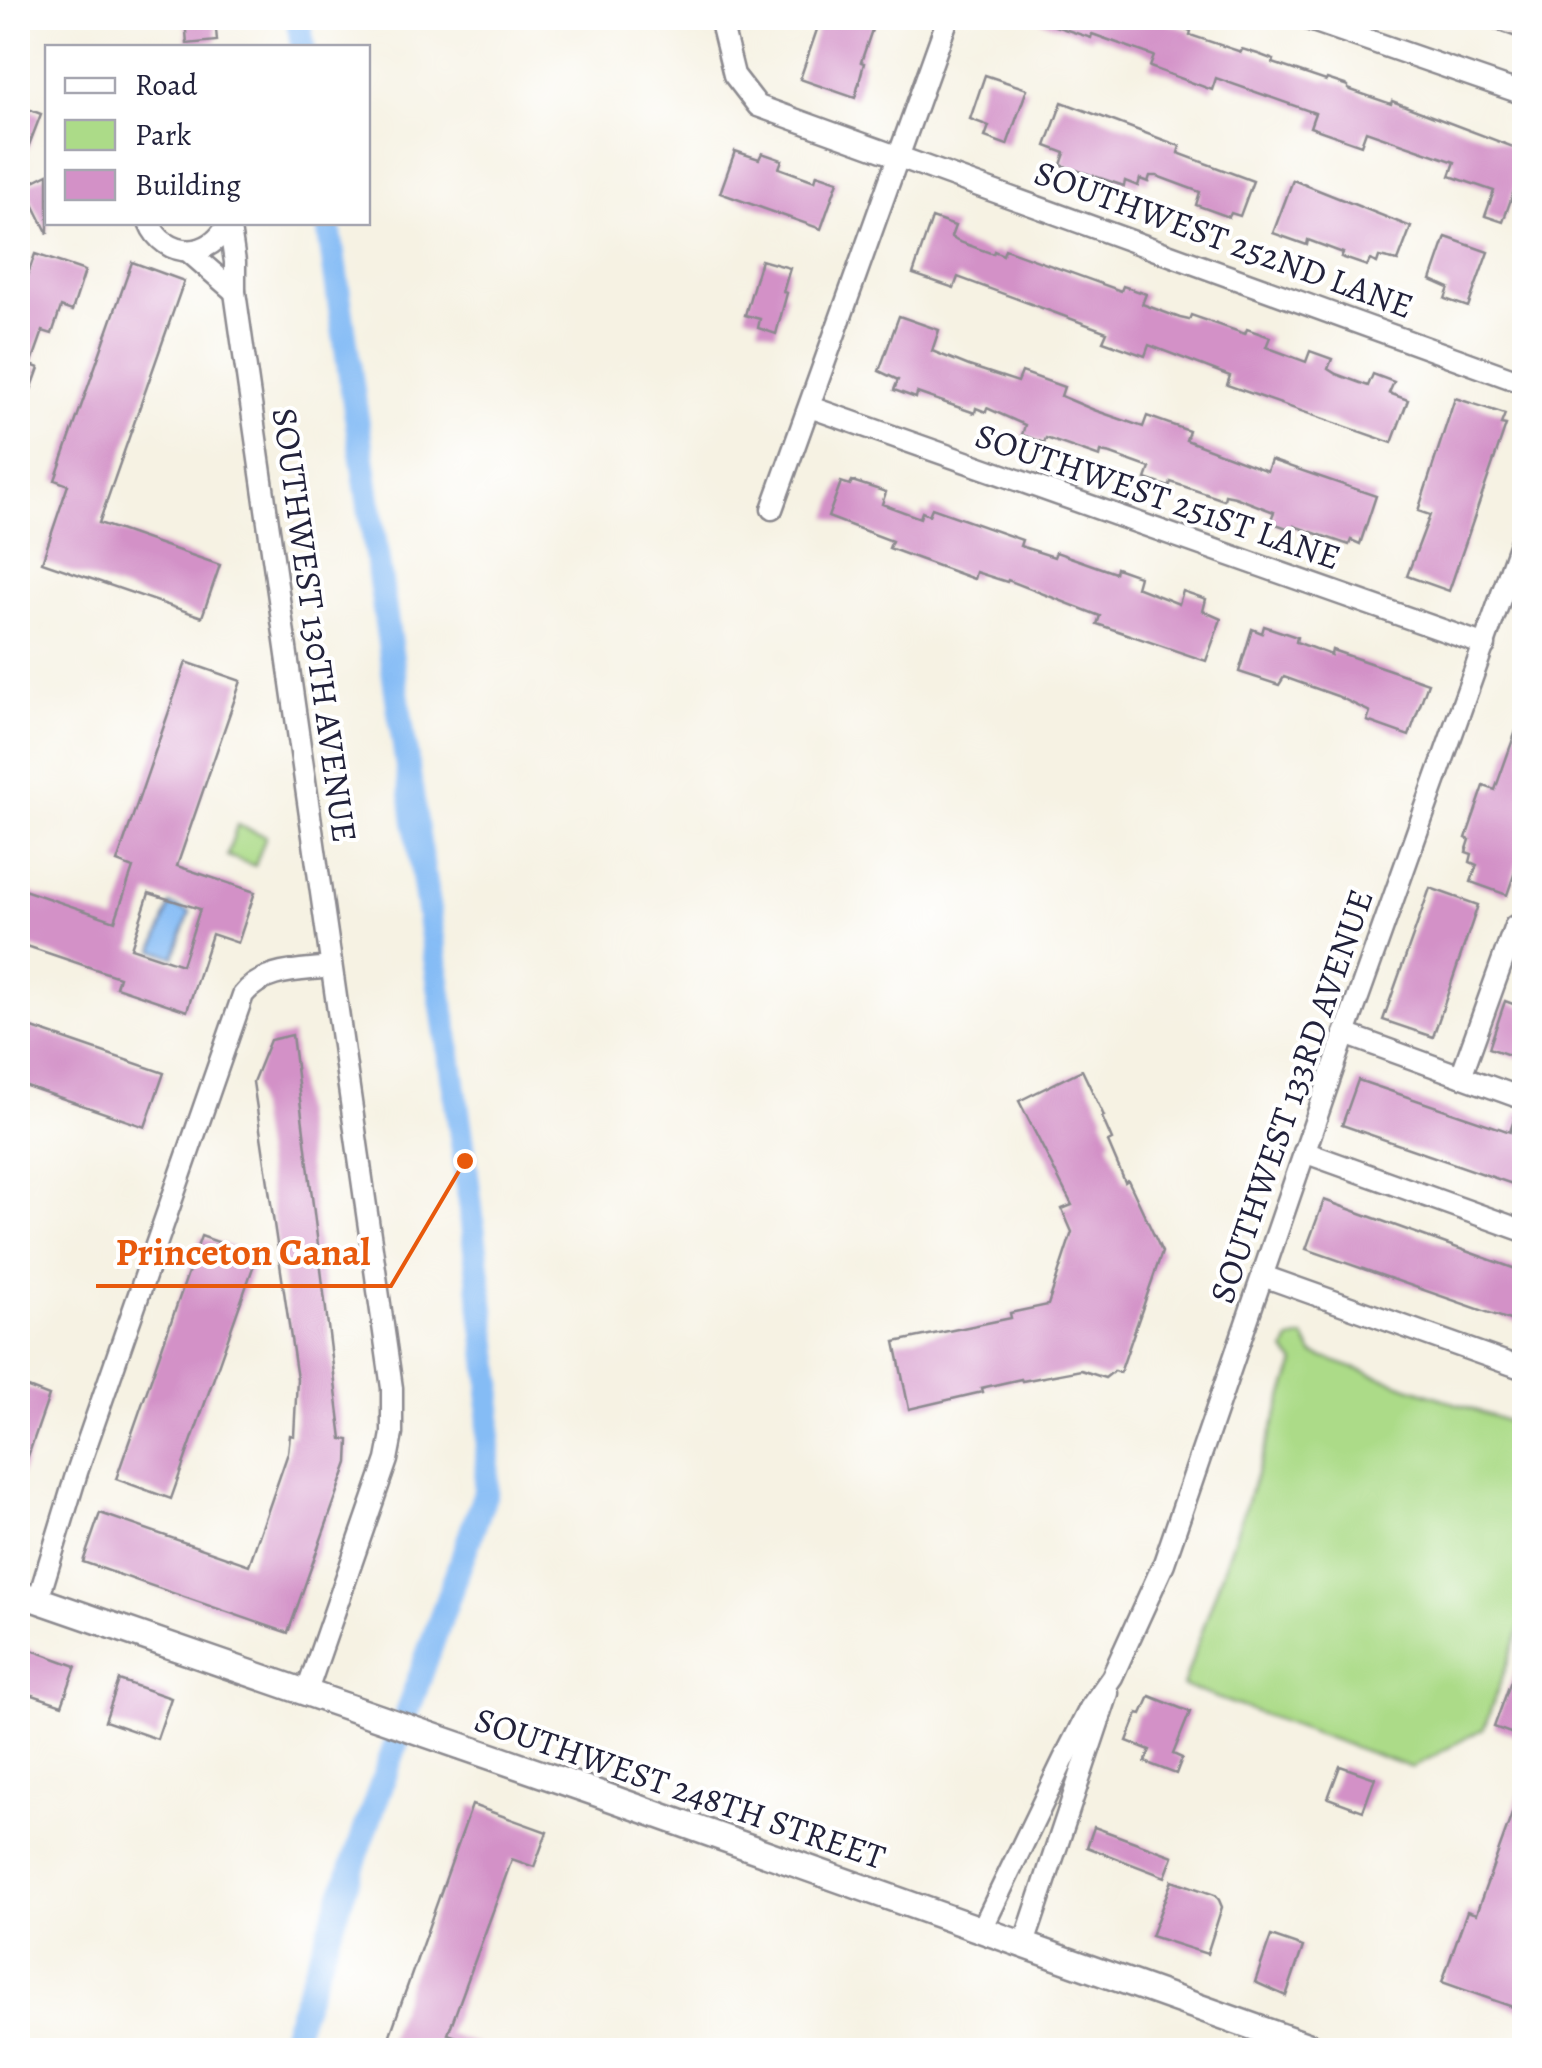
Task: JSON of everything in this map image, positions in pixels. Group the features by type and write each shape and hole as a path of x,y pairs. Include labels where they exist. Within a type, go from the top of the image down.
{"street":[{"name":"SOUTHWEST 252ND LANE","path":"720,18 734,75 758,106 1524,383"},
{"path":"772,509 948,18"},
{"path":"1304,18 1524,94"},
{"path":"151,225 167,246 190,252 219,240 227,225"},
{"name":"SOUTHWEST 130TH AVENUE","path":"229,225 235,262 234,292 392,1388 392,1434 381,1480 307,1692"},
{"path":"190,252 234,292"},
{"name":"SOUTHWEST 251ST LANE","path":"810,407 1485,645"},
{"name":"SOUTHWEST 133RD AVENUE","path":"981,1932 1064,1758 1112,1676 1164,1563 1345,1034 1524,532"},
{"path":"1462,1076 1514,926 1524,930"},
{"path":"28,1597 78,1472 243,996 251,984 265,977 331,967"},
{"path":"1345,1034 1524,1099"},
{"path":"1304,1152 1524,1230"},
{"path":"1263,1276 1524,1369"},
{"name":"SOUTHWEST 248TH STREET","path":"28,1597 1319,2050"},
{"name":"SOUTHWEST 133RD AVENUE","path":"1023,1947 1043,1879 1105,1708 1112,1676"}],"green space":[{"path":"237,825 266,836 255,866 227,856"},
{"path":"1304,1337 1313,1354 1524,1427 1524,1617 1484,1728 1412,1768 1183,1686 1295,1363 1285,1351 1290,1340"}],"water":[{"path":"170,905 190,912 174,957 154,950"}],"building":[{"path":"185,18 215,18 217,41 187,44"},
{"path":"821,18 876,18 861,62 864,63 855,98 800,79"},
{"path":"1040,18 1145,18 1165,22 1191,31 1190,35 1258,54 1274,60 1273,63 1391,104 1392,101 1524,151 1524,188 1516,185 1503,222 1485,216 1494,191 1450,176 1455,162 1366,131 1361,145 1310,127 1315,113 1216,78 1212,90 1150,67 1154,56"},
{"path":"1524,18 1524,40 1469,20"},
{"path":"985,75 1027,89 1007,145 985,137 989,126 970,119"},
{"path":"1062,102 1180,146 1178,153 1253,181 1240,216 1231,213 1229,217 1196,205 1200,192 1157,176 1150,176 1148,182 1140,179 1138,186 1125,181 1124,186 1061,165 1065,153 1046,146"},
{"path":"18,105 41,114 19,171 18,170"},
{"path":"735,151 759,159 762,153 782,160 779,168 815,181 817,174 838,181 821,229 720,193"},
{"path":"45,176 48,234 24,186"},
{"path":"1293,180 1411,227 1398,261 1379,257 1377,263 1370,260 1367,266 1308,240 1307,245 1273,233"},
{"path":"932,218 955,226 951,237 957,241 993,254 994,251 1003,255 1005,249 1121,291 1123,286 1146,294 1142,304 1180,318 1189,320 1191,315 1245,334 1247,329 1270,337 1266,347 1306,362 1310,351 1332,359 1328,369 1336,374 1368,386 1373,374 1394,382 1389,393 1408,400 1392,443 1227,385 1230,376 1149,345 1145,356 1103,341 1107,332 958,277 954,288 913,274"},
{"path":"1446,237 1488,252 1468,307 1445,299 1449,288 1431,280"},
{"path":"35,254 85,271 72,311 61,307 52,334 43,331 31,365 39,368 20,420 18,302"},
{"path":"761,260 790,268 776,334 758,328 760,319 745,315"},
{"path":"132,262 184,281 99,523 220,565 202,617 42,562 68,485 55,480"},
{"path":"899,316 939,330 932,351 969,366 1018,382 1022,372 1064,387 1061,396 1094,410 1143,427 1147,416 1189,431 1186,440 1267,471 1271,460 1376,496 1360,544 1351,540 1349,545 1270,522 1274,512 1235,497 1225,495 1224,500 1171,482 1169,487 1146,479 1150,468 1111,454 1101,452 1100,457 1046,438 1044,443 1022,435 1025,425 987,408 986,412 976,408 975,413 917,393 916,398 894,390 898,380 879,371"},
{"path":"1455,398 1505,414 1501,424 1506,425 1449,591 1407,576 1430,515 1418,511"},
{"path":"852,481 886,492 882,504 920,518 922,512 929,515 932,508 1022,540 1020,546 1139,576 1136,587 1179,604 1183,591 1206,599 1203,611 1221,619 1206,661 1097,624 1100,616 1008,580 976,572 974,579 889,548 892,541 828,517 841,482 850,485"},
{"path":"1264,626 1297,637 1296,642 1331,655 1332,650 1428,683 1409,736 1367,721 1370,712 1337,696 1284,677 1279,685 1239,672 1252,629 1262,633"},
{"path":"186,662 241,681 177,866 255,892 238,943 212,934 187,1011 116,987 119,977 18,943 18,888 115,921 133,868 117,862","holes":["149,893 200,909 182,965 131,948"]},
{"path":"1522,714 1524,846 1507,895 1471,882 1477,865 1470,862 1472,854 1466,852 1470,840 1466,838 1484,786 1495,790"},
{"path":"1430,888 1478,905 1433,1037 1383,1020"},
{"path":"1505,1001 1524,1008 1524,1060 1489,1048"},
{"path":"18,1023 164,1073 145,1127 18,1083"},
{"path":"292,1035 342,1439 349,1440 348,1463 288,1633 83,1562 100,1513 249,1565 288,1453 290,1435 294,1436 297,1379 253,1082 270,1040"},
{"path":"1082,1070 1104,1116 1112,1140 1108,1142 1125,1182 1128,1180 1162,1252 1120,1373 1114,1371 1105,1378 1081,1370 1021,1379 909,1409 895,1342 1011,1318 1010,1313 1048,1305 1072,1232 1062,1209 1072,1205 1019,1101"},
{"path":"1358,1080 1510,1132 1517,1111 1524,1112 1524,1188 1342,1125"},
{"path":"1324,1200 1524,1272 1524,1325 1306,1249"},
{"path":"201,1236 257,1256 171,1499 116,1479"},
{"path":"18,1384 49,1396 20,1479 18,1479"},
{"path":"18,1645 76,1666 62,1705 18,1690"},
{"path":"1524,1651 1524,1738 1494,1727"},
{"path":"119,1680 171,1698 157,1739 105,1721"},
{"path":"1150,1696 1190,1712 1173,1754 1182,1758 1176,1774 1145,1762 1150,1750 1127,1741"},
{"path":"1340,1766 1375,1778 1363,1811 1328,1798"},
{"path":"1522,1786 1524,2011 1442,1982 1467,1911 1476,1914"},
{"path":"472,1805 547,1832 534,1867 512,1859 448,2034 488,2048 399,2050 386,2046"},
{"path":"1094,1827 1173,1856 1165,1877 1087,1847"},
{"path":"1172,1880 1215,1895 1219,1900 1222,1907 1207,1954 1151,1936"},
{"path":"1271,1936 1303,1947 1286,1996 1255,1982"}],"waterway":[{"path":"298,18 302,45"},
{"path":"287,2050 486,1491 491,1382 465,1161 328,225"}],"place":[{"name":"Princeton Canal","path":"465,1161"}]}
